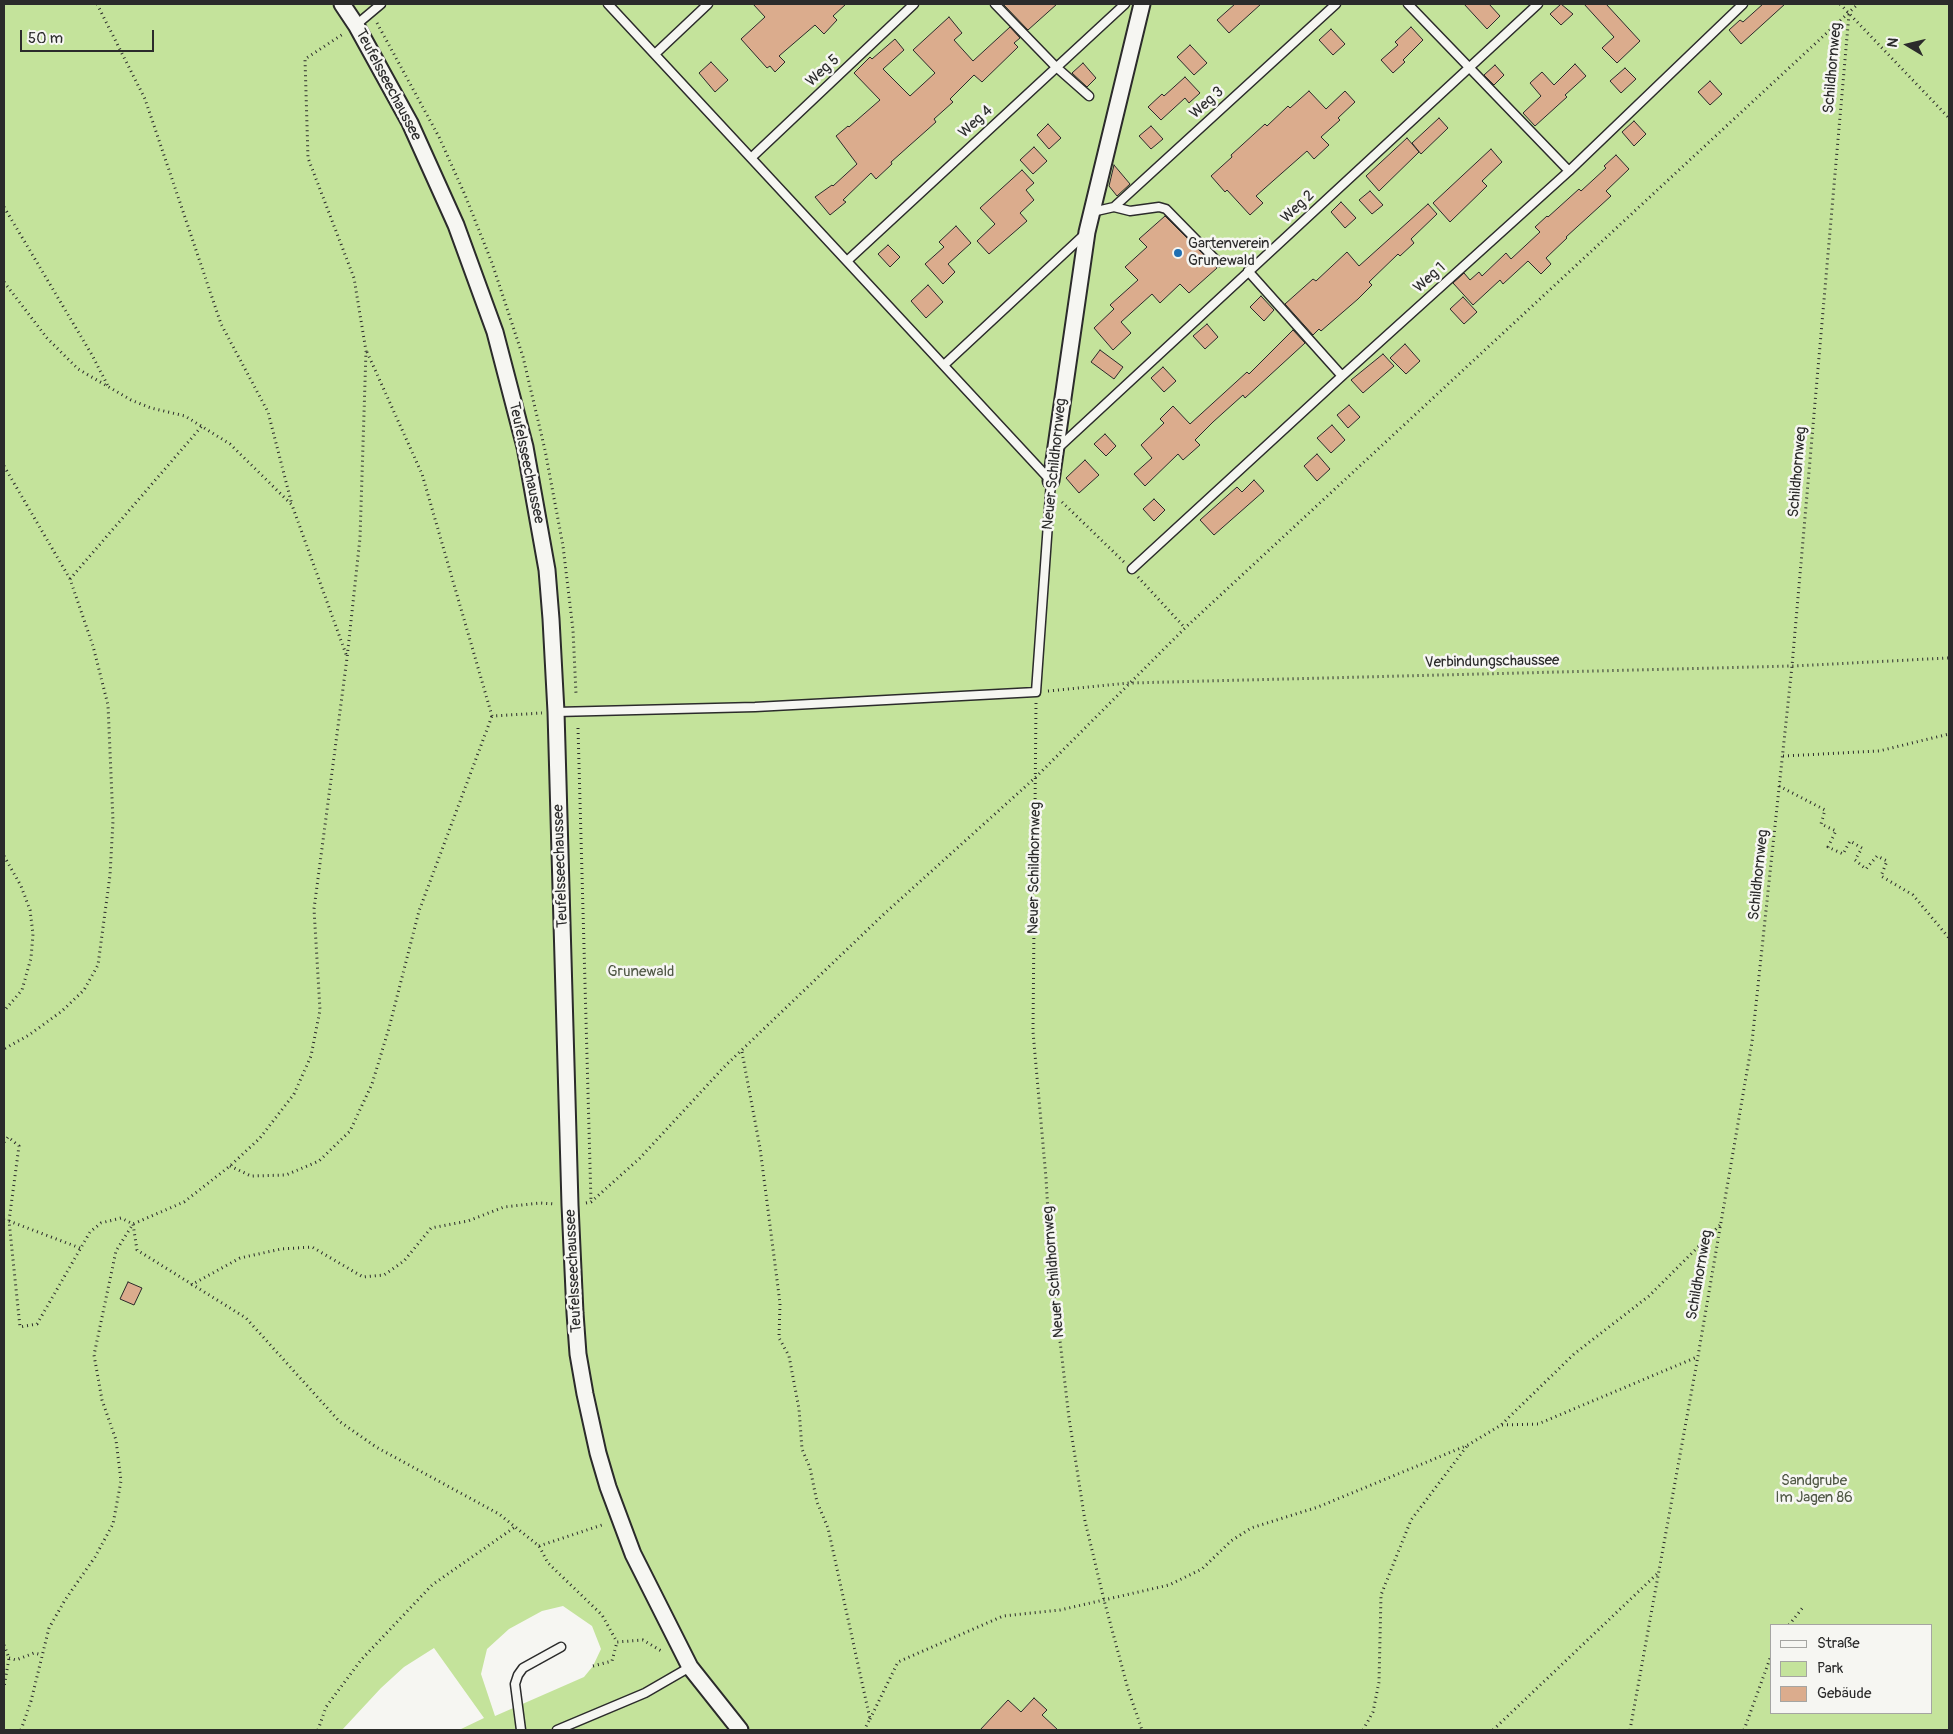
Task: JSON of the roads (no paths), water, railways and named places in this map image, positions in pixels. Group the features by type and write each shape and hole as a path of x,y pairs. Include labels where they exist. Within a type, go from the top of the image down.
{"street":[{"name":"Teufelsseechaussee","path":"342,4 356,25 410,123 456,225 495,332 525,447 547,570 556,712 570,1205 578,1354 584,1394 598,1453 633,1554 690,1667 740,1730"},
{"name":"Neuer Schildhornweg","path":"1051,481 1087,232 1142,4"}],"lane":[{"path":"356,25 381,4"},
{"path":"608,4 1051,481"},
{"path":"655,54 708,4"},
{"name":"Weg 5","path":"751,158 914,4"},
{"path":"995,4 1055,66 1089,96"},
{"name":"Weg 4","path":"847,261 1055,66 1125,4"},
{"name":"Weg 3","path":"1092,212 1114,207 1336,4"},
{"path":"1408,4 1569,171"},
{"name":"Weg 2","path":"1054,451 1538,4"},
{"name":"Weg 1","path":"1132,569 1569,171 1743,4"},
{"path":"1114,207 1130,210 1159,207 1166,209 1218,262"},
{"path":"944,365 1087,232"},
{"path":"1248,271 1342,376"},
{"name":"Neuer Schildhornweg","path":"556,712 754,707 1036,692 1051,481"},
{"path":"521,1730 515,1684 518,1675 523,1668 561,1647"},
{"path":"557,1730 645,1693 690,1667"}],"place":[{"name":"Gartenverein Grunewald","path":"1178,253"}],"park label":[{"name":"Grunewald","path":"641,972"},
{"name":"Sandgrube Im Jagen 86","path":"1814,1490"}]}
